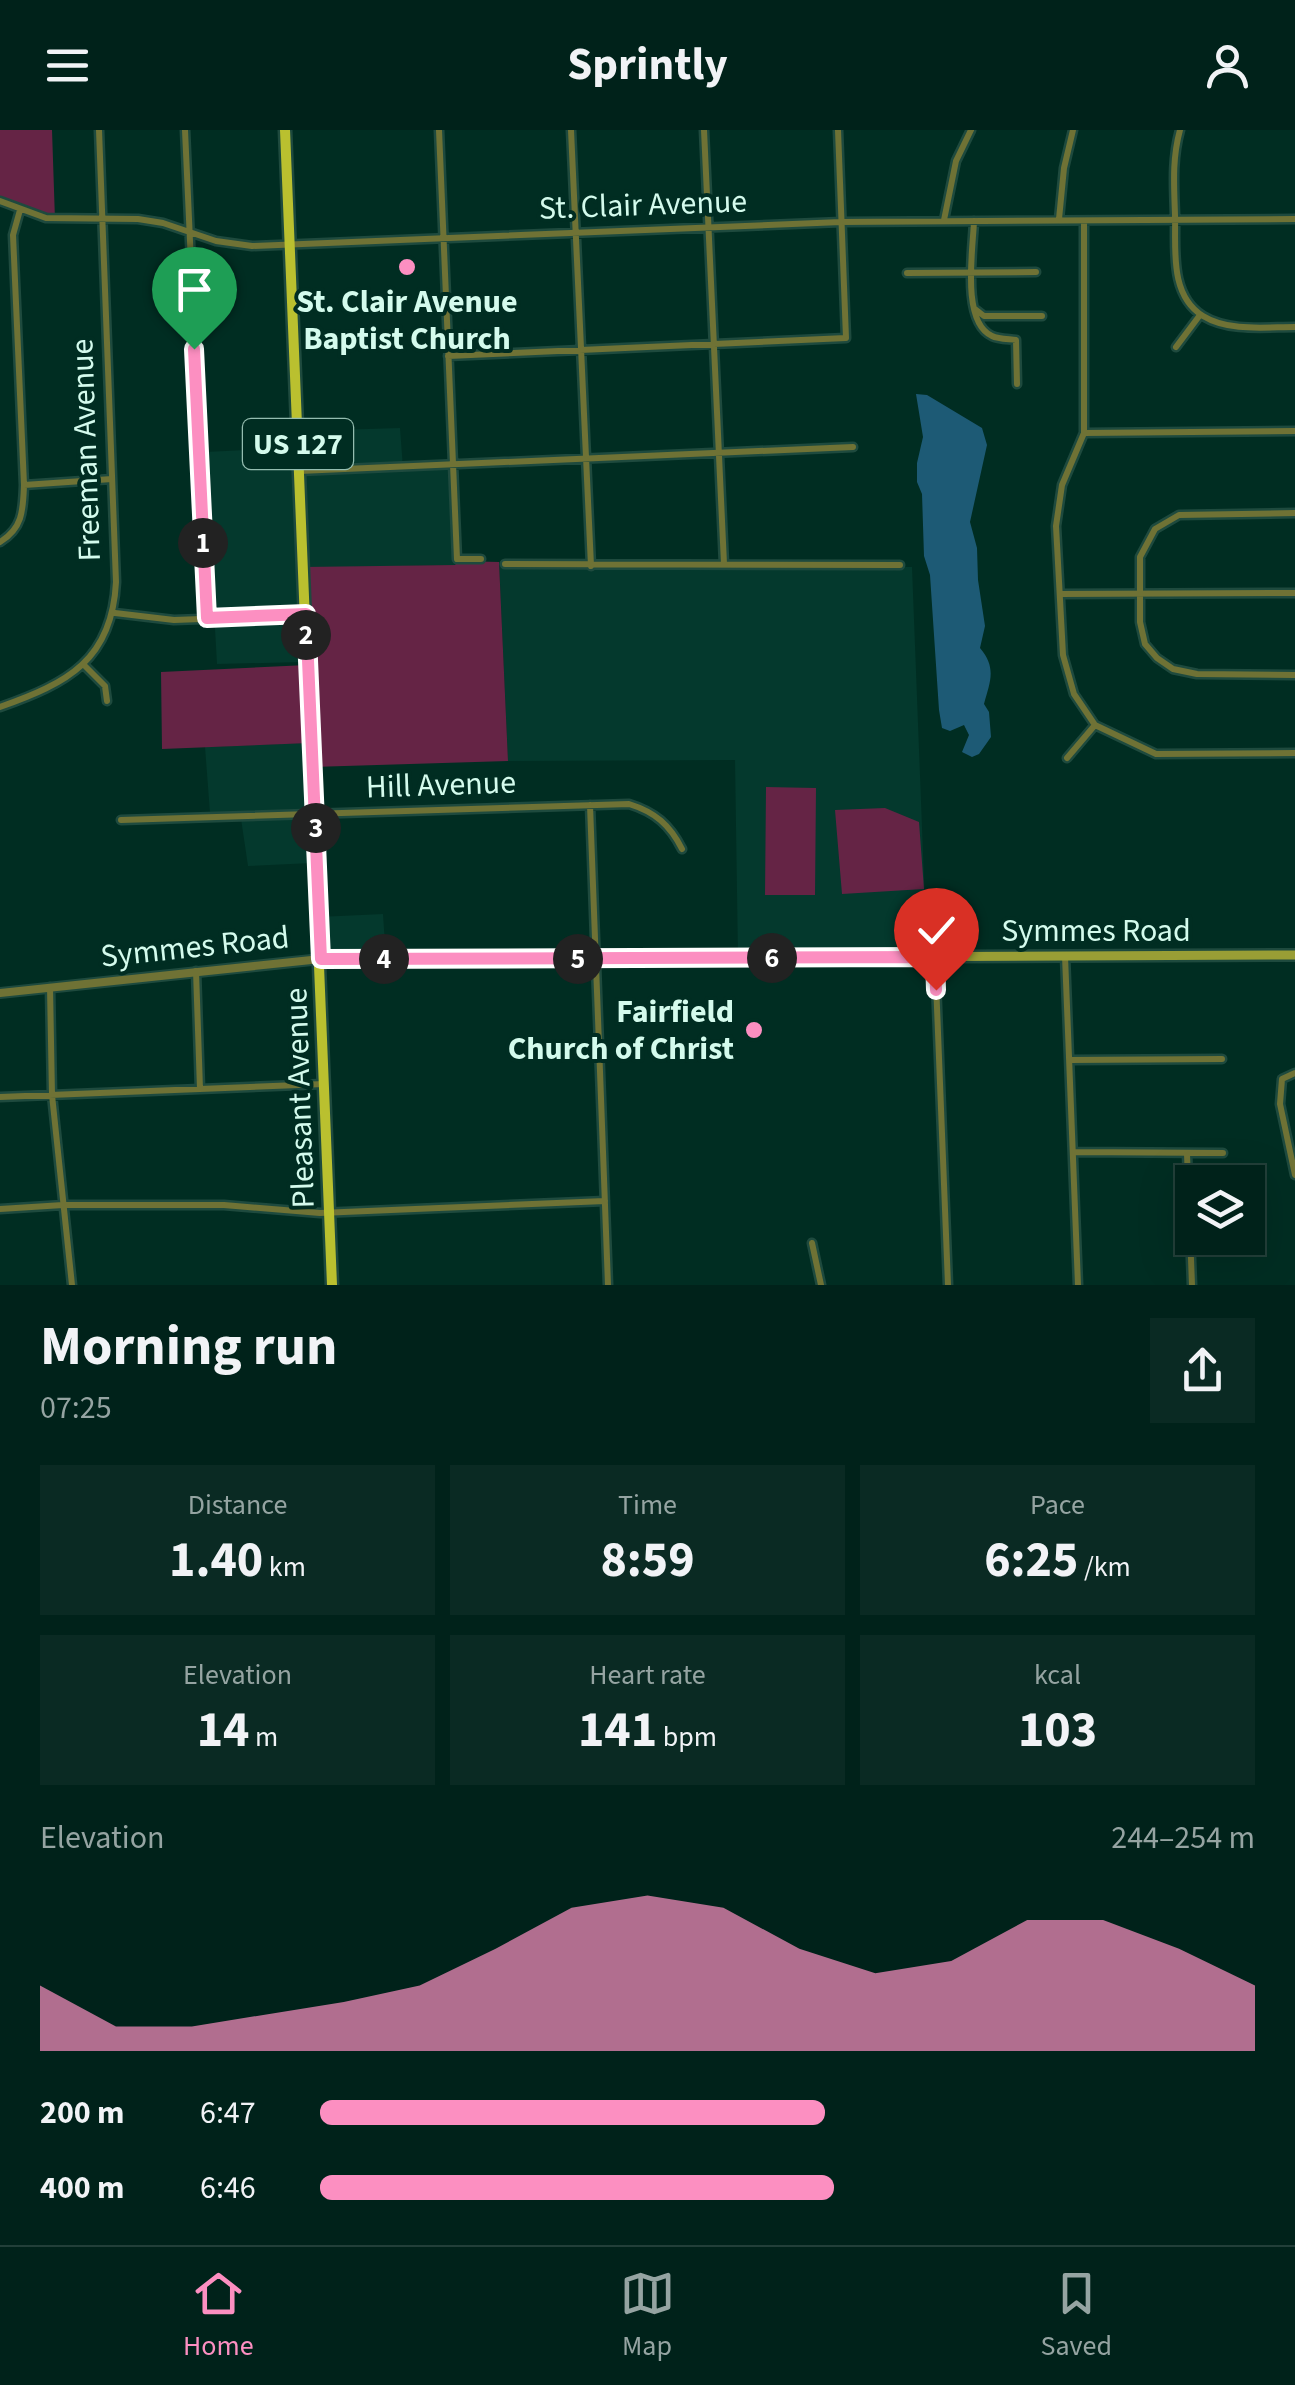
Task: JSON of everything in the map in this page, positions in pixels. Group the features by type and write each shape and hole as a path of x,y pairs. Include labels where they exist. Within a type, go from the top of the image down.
{"main road":[{"name":"Pleasant Avenue","path":"285,130 332,1285"},
{"name":"Symmes Road","path":"321,959 1295,955"}],"street":[{"name":"Freeman Avenue","path":"0,708 42,691 85,666 102,643 114,613 99,130"},
{"path":"184,130 207,618"},
{"path":"439,130 457,559 482,559"},
{"path":"571,130 591,566"},
{"path":"704,130 724,564"},
{"path":"448,356 846,338 838,130"},
{"path":"944,220 956,161 971,130"},
{"path":"1059,219 1073,130"},
{"path":"1180,130 1174,158 1176,273 1188,300 1200,315 1230,325 1295,327"},
{"name":"St. Clair Avenue","path":"0,202 60,220 163,222 234,244 841,222 1295,219"},
{"path":"0,542 22,520 24,485 13,235 20,210"},
{"path":"974,220 972,306 979,326 992,336 1016,340 1017,384"},
{"path":"1084,220 1084,432 1057,503 1063,655 1074,694 1095,725 1156,754 1295,754"},
{"path":"907,273 1036,272"},
{"path":"972,306 984,316 1042,316"},
{"path":"1176,346 1200,315"},
{"path":"1084,432 1295,432"},
{"path":"299,471 853,447"},
{"path":"24,485 112,479"},
{"path":"1295,513 1190,514 1164,521 1144,545 1140,557 1140,622 1146,644 1157,658 1172,669 1197,674 1295,675"},
{"path":"505,564 900,565"},
{"path":"1060,594 1295,593"},
{"path":"114,613 138,618 306,614"},
{"path":"85,666 105,686 107,701"},
{"path":"1066,758 1095,725"},
{"name":"Hill Avenue","path":"121,820 629,804 652,812 671,830 682,849"},
{"path":"590,805 608,1285"},
{"path":"1065,954 1078,1285"},
{"path":"935,957 948,1285"},
{"name":"Symmes Road","path":"0,992 321,959"},
{"path":"196,971 200,1088"},
{"path":"50,987 52,1095 72,1285"},
{"path":"1070,1060 1222,1059"},
{"path":"1295,1073 1282,1080 1280,1104 1295,1175"},
{"path":"0,1097 324,1084"},
{"path":"1075,1152 1223,1153"},
{"path":"1187,1154 1192,1285"},
{"path":"0,1210 224,1205 329,1212 604,1201"},
{"path":"812,1243 821,1285"}],"shaded area":[{"path":"0,130 52,130 55,220 0,201"},
{"path":"400,428 403,468 450,466 455,565 298,568 303,662 217,664 205,452 305,447 303,431"},
{"path":"458,561 499,562 508,761 312,767 310,743 162,749 161,672 307,665 303,567 455,565"},
{"path":"499,562 912,567 927,957 738,958 735,760 508,761"},
{"path":"307,743 312,863 248,866 240,812 210,813 205,747"},
{"path":"766,787 816,788 815,895 765,895"},
{"path":"885,808 919,822 924,889 842,894 835,810"},
{"path":"383,914 386,959 321,959 318,917"}],"water":[{"path":"916,394 927,395 982,428 987,445 970,522 977,548 985,626 980,648 990,669 984,704 989,712 991,737 979,754 972,757 962,752 969,735 964,725 950,731 942,728 939,710 930,575 924,556 922,494 917,482 923,437"}],"place":[{"name":"St. Clair Avenue Baptist Church","path":"407,267"},
{"name":"Fairfield Church of Christ","path":"754,1030"}],"route":[{"path":"194,349 207,618 306,614 321,959 935,957 936,990"}]}
